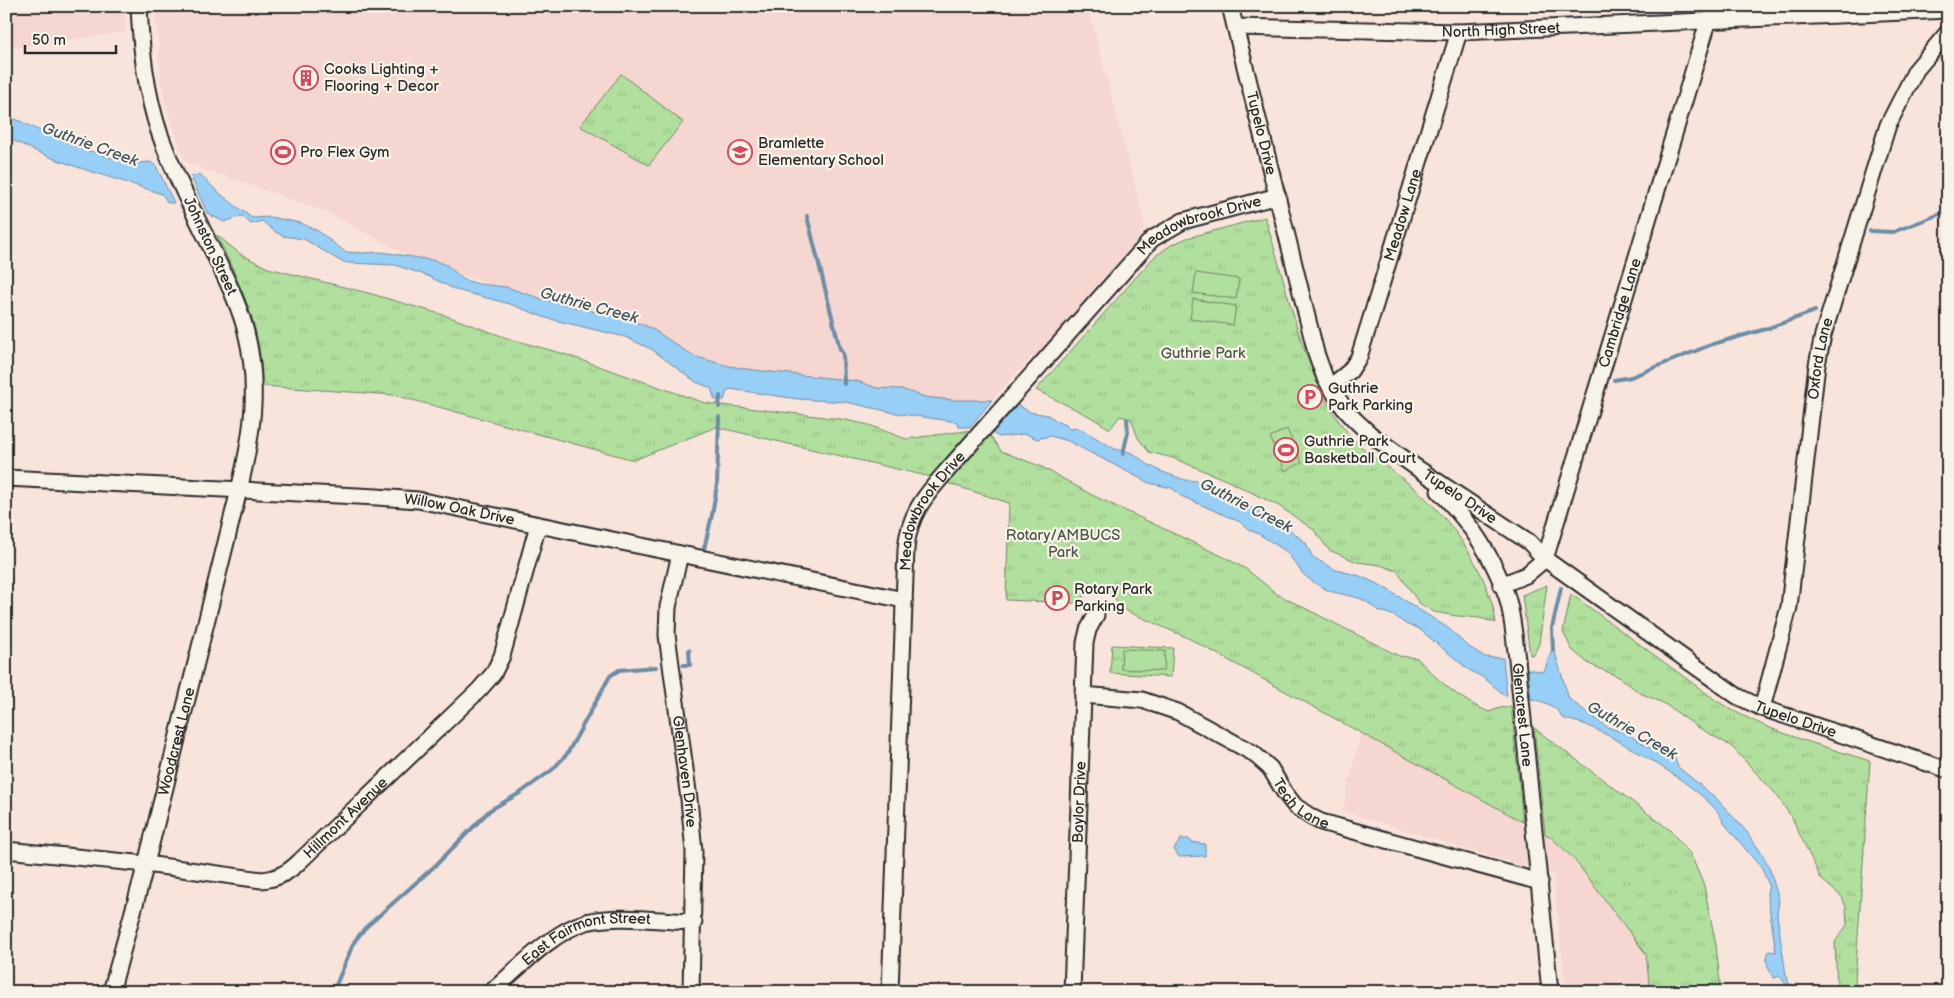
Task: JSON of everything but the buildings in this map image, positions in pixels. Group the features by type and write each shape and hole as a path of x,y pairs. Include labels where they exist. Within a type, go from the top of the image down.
{"street":[{"name":"Johnston Street","path":"139,6 141,40 148,86 164,146 228,282 239,307 247,333 253,388 253,423 239,490"},
{"name":"Tupelo Drive","path":"1230,6 1278,196 1311,338 1320,366 1330,387 1355,420 1370,434 1417,468 1529,542 1545,559 1737,696 1762,708 1948,770"},
{"name":"North High Street","path":"1235,27 1459,32 1709,19 1948,10"},
{"name":"Cambridge Lane","path":"1545,559 1709,19"},
{"name":"Meadow Lane","path":"1330,387 1350,371 1359,357 1459,32"},
{"name":"Oxford Lane","path":"1762,708 1789,607 1818,360 1823,335 1888,125 1916,70 1948,32"},
{"name":"Meadowbrook Drive","path":"890,992 907,533 912,516 922,499 1142,248 1161,232 1183,221 1278,196"},
{"name":"Glencrest Lane","path":"1417,468 1457,509 1479,539 1507,600 1516,650 1550,992"},
{"name":"Willow Oak Drive","path":"6,478 411,499 904,600"},
{"name":"Woodcrest Lane","path":"111,992 146,864 239,490"},
{"name":"Hillmont Avenue","path":"6,850 146,864 262,880 280,876 294,867 494,674 507,642 538,525"},
{"name":"Glenhaven Drive","path":"680,554 668,607 667,635 692,826 695,865 691,992"},
{"path":"1501,585 1526,575 1545,559"},
{"name":"Baylor Drive","path":"1072,992 1086,635 1096,615"},
{"name":"Tech Lane","path":"1084,695 1142,700 1163,706 1193,720 1259,758 1274,774 1284,793 1295,806 1321,822 1540,882"},
{"name":"East Fairmont Street","path":"491,992 556,938 570,929 586,923 613,919 694,922"}],"shaded area":[{"path":"6,6 124,6 126,32 6,49"},
{"name":"Bramlette Elementary School","path":"155,6 1088,6 1146,228 1123,258 1035,358 1032,356 981,412 706,370 655,334 552,308 405,254 326,212 185,162 165,102 161,81"},
{"path":"1361,732 1551,837 1573,858 1646,954 1650,992 1566,992 1553,875 1342,811"}],"green space":[{"path":"621,74 683,122 649,165 580,126"},
{"name":"Guthrie Park","path":"1265,217 1311,369 1334,414 1359,445 1413,487 1441,514 1466,548 1477,567 1486,585 1496,623 1480,618 1434,612 1419,603 1397,571 1380,565 1357,562 1329,550 1314,530 1279,506 1226,480 1173,458 1149,452 1138,438 1131,419 1120,416 1110,429 1089,416 1036,390 1154,257 1171,245 1187,238"},
{"path":"217,235 240,254 268,268 368,293 447,316 507,338 564,354 705,403 841,419 869,425 906,439 973,430 931,477 716,427 634,460 394,395 262,386 261,359 254,324"},
{"path":"1196,273 1239,279 1236,299 1193,293"},
{"path":"1193,299 1236,306 1233,325 1190,319"},
{"name":"Guthrie Park Basketball Court","path":"1287,429 1302,463 1285,471 1270,437"},
{"name":"Rotary/AMBUCS Park","path":"988,436 991,437 1001,451 1042,467 1092,495 1226,558 1246,569 1277,594 1399,656 1417,658 1450,689 1468,702 1489,712 1511,706 1523,822 1190,639 1120,608 1117,601 1107,592 1090,592 1074,603 1006,600 1009,503 947,483"},
{"path":"1547,585 1539,644 1534,654 1530,655 1522,595"},
{"path":"1571,594 1717,701 1772,729 1870,761 1855,980 1857,992 1838,992 1837,987 1835,942 1847,925 1846,907 1842,897 1821,879 1792,818 1776,794 1731,746 1696,726 1665,704 1640,693 1619,677 1589,664 1572,650 1563,632"},
{"path":"1112,645 1173,648 1171,677 1110,673"},
{"path":"1122,649 1165,651 1164,671 1121,669"},
{"path":"1534,728 1670,830 1691,855 1704,886 1716,945 1721,992 1650,992 1646,954 1573,858 1551,837 1545,834"}],"water":[{"path":"6,114 56,138 98,154 136,162 150,162 156,166 174,203 168,203 162,194 82,169 24,146 6,136"},
{"path":"200,174 218,192 252,218 270,217 301,223 318,231 345,252 382,252 437,261 447,265 464,280 506,287 542,299 633,321 651,328 693,356 729,366 753,370 857,381 877,388 901,389 925,397 952,400 992,400 970,427 959,427 957,422 895,413 846,402 798,399 730,389 727,391 724,400 715,400 711,388 696,382 651,349 625,337 546,318 510,304 456,290 428,276 395,265 340,261 304,239 283,236 262,221 251,224 242,216 224,222 207,213 191,177"},
{"name":"Guthrie Creek","path":"1016,404 1030,412 1048,415 1066,425 1069,429 1079,428 1115,449 1133,453 1160,471 1185,480 1197,481 1220,490 1228,500 1255,509 1290,530 1306,543 1312,556 1316,559 1336,570 1360,576 1382,586 1448,628 1466,645 1485,657 1503,658 1507,697 1484,678 1469,670 1418,628 1407,625 1395,616 1377,610 1359,598 1329,591 1313,582 1303,574 1287,552 1259,534 1249,530 1240,522 1181,496 1172,488 1149,483 1068,441 1050,436 1037,439 1026,434 999,437 992,433"},
{"path":"1553,646 1569,699 1607,727 1626,733 1663,756 1674,756 1678,767 1717,799 1746,831 1763,855 1770,870 1779,900 1777,915 1786,975 1789,984 1796,986 1799,992 1791,992 1780,976 1774,978 1768,968 1767,958 1769,951 1776,952 1767,893 1769,885 1762,869 1723,822 1716,810 1684,782 1639,753 1584,724 1562,718 1554,707 1531,699 1528,669 1544,672"},
{"path":"1181,839 1189,839 1191,842 1205,844 1205,856 1179,857 1174,849"}],"waterway":[{"path":"1870,231 1893,232 1948,211"},
{"path":"807,216 840,349 843,354 844,384"},
{"path":"1614,380 1631,377 1713,344 1766,329 1815,311"},
{"path":"719,407 720,396"},
{"path":"704,549 717,485 719,417"},
{"path":"1123,454 1128,432 1127,419"},
{"path":"1553,650 1552,628 1561,588"},
{"path":"683,665 690,665 689,650"},
{"path":"330,992 336,985 354,942 365,928 437,864 490,810 520,793 552,770 567,754 610,676 619,670 656,667"}],"place":[{"name":"Cooks Lighting + Flooring + Decor","path":"306,78"},
{"name":"Pro Flex Gym","path":"283,152"},
{"name":"Bramlette Elementary School","path":"740,152"},
{"name":"Guthrie Park Parking","path":"1310,397"},
{"name":"Guthrie Park Basketball Court","path":"1286,450"},
{"name":"Rotary Park Parking","path":"1057,598"}]}
